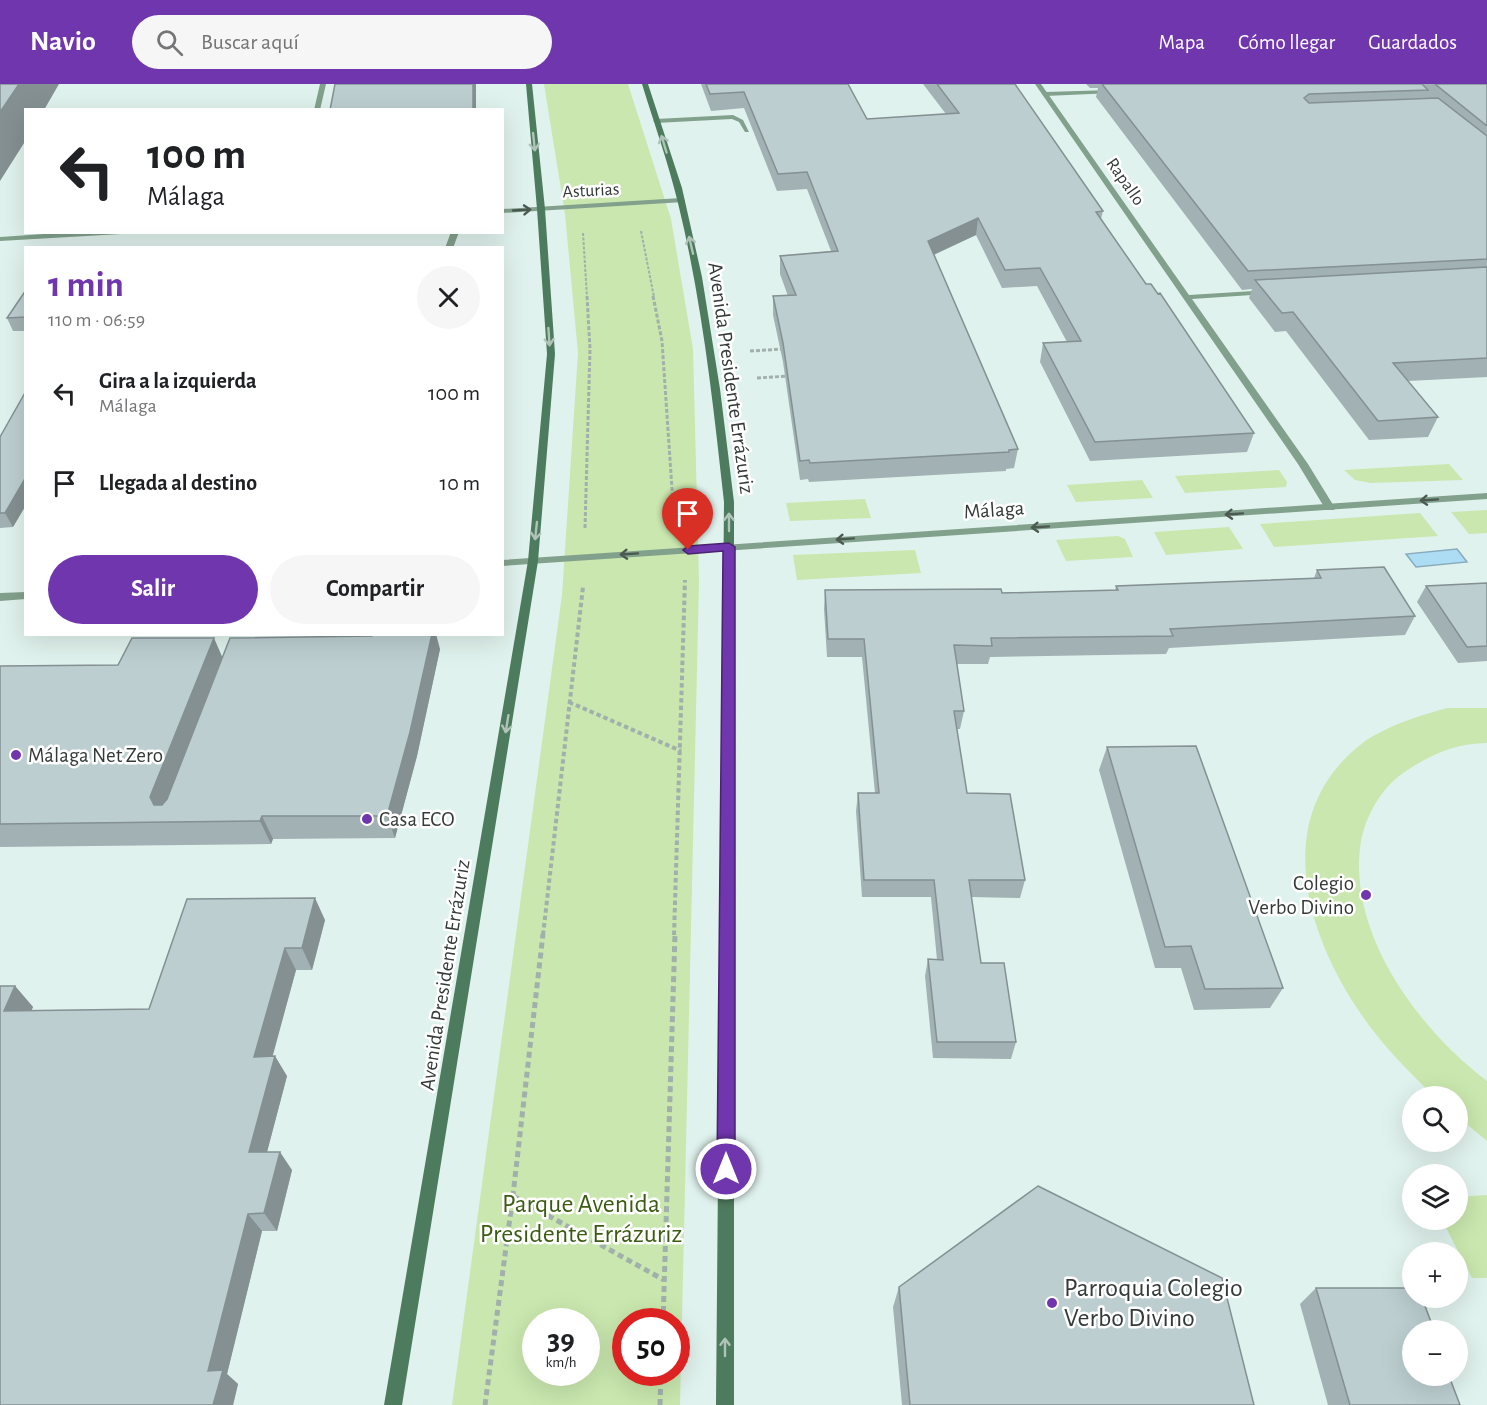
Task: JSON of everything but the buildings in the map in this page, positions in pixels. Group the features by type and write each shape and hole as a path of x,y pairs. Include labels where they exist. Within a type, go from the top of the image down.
{"main road":[{"name":"Avenida Presidente Errázuriz","path":"393,1405 533,561 551,354 541,209 529,84"},
{"name":"Avenida Presidente Errázuriz","path":"645,84 681,200 696,264 717,388 729,502 725,1405"}],"street":[{"path":"317,108 323,84"},
{"name":"Rapallo","path":"1038,84 1188,297 1303,464 1330,508"},
{"path":"1045,94 1117,92"},
{"path":"656,121 733,117 741,121 747,131"},
{"name":"Asturias","path":"504,211 681,200"},
{"path":"0,239 86,234"},
{"path":"1188,297 1276,291"},
{"name":"Málaga","path":"504,563 1487,496"},
{"path":"0,597 24,596"}],"path":[{"path":"640,227 662,341 673,504"},
{"path":"485,1405 513,1195 584,578 590,349 582,231"},
{"path":"750,351 789,349"},
{"path":"757,378 794,375"},
{"path":"663,1308 685,571"},
{"path":"569,702 681,751"},
{"path":"513,1195 664,1280"},
{"path":"660,1405 661,1386"}],"green space":[{"name":"Parque Avenida Presidente Errázuriz","path":"544,84 628,84 671,219 693,349 699,581 682,1308 612,1308 612,1386 680,1386 680,1405 452,1405 562,595 578,353 565,214"},
{"path":"1449,464 1463,480 1371,483 1355,480 1344,470"},
{"path":"1279,470 1287,482 1286,487 1185,493 1175,476"},
{"path":"1142,480 1153,498 1076,502 1067,485"},
{"path":"865,499 871,518 790,521 786,503"},
{"path":"1487,510 1487,533 1469,534 1451,512"},
{"path":"1420,513 1438,536 1274,547 1260,524"},
{"path":"1229,527 1243,549 1166,555 1154,532"},
{"path":"1118,536 1125,539 1133,557 1066,561 1056,540"},
{"path":"915,550 921,573 797,580 793,555"},
{"path":"1447,708 1487,708 1487,743 1463,745 1440,752 1419,763 1392,782 1374,805 1366,823 1361,841 1359,875 1365,910 1376,943 1392,976 1436,1034 1487,1081 1487,1141 1468,1125 1468,1086 1424,1086 1394,1056 1367,1023 1342,983 1327,953 1315,921 1308,888 1305,856 1309,823 1320,793 1340,764 1358,747 1387,729"},
{"path":"1487,1195 1487,1278 1472,1278 1468,1270 1468,1242 1453,1242 1447,1230 1468,1230 1468,1196"}],"water":[{"path":"1457,549 1467,562 1416,567 1406,554"}],"place":[{"name":"Málaga Net Zero","path":"16,755"},
{"name":"Casa ECO","path":"367,819"},
{"name":"Colegio Verbo Divino","path":"1366,895"},
{"name":"Parroquia Colegio Verbo Divino","path":"1052,1303"}],"route":[{"path":"688,550 729,547 726,1169"}]}
